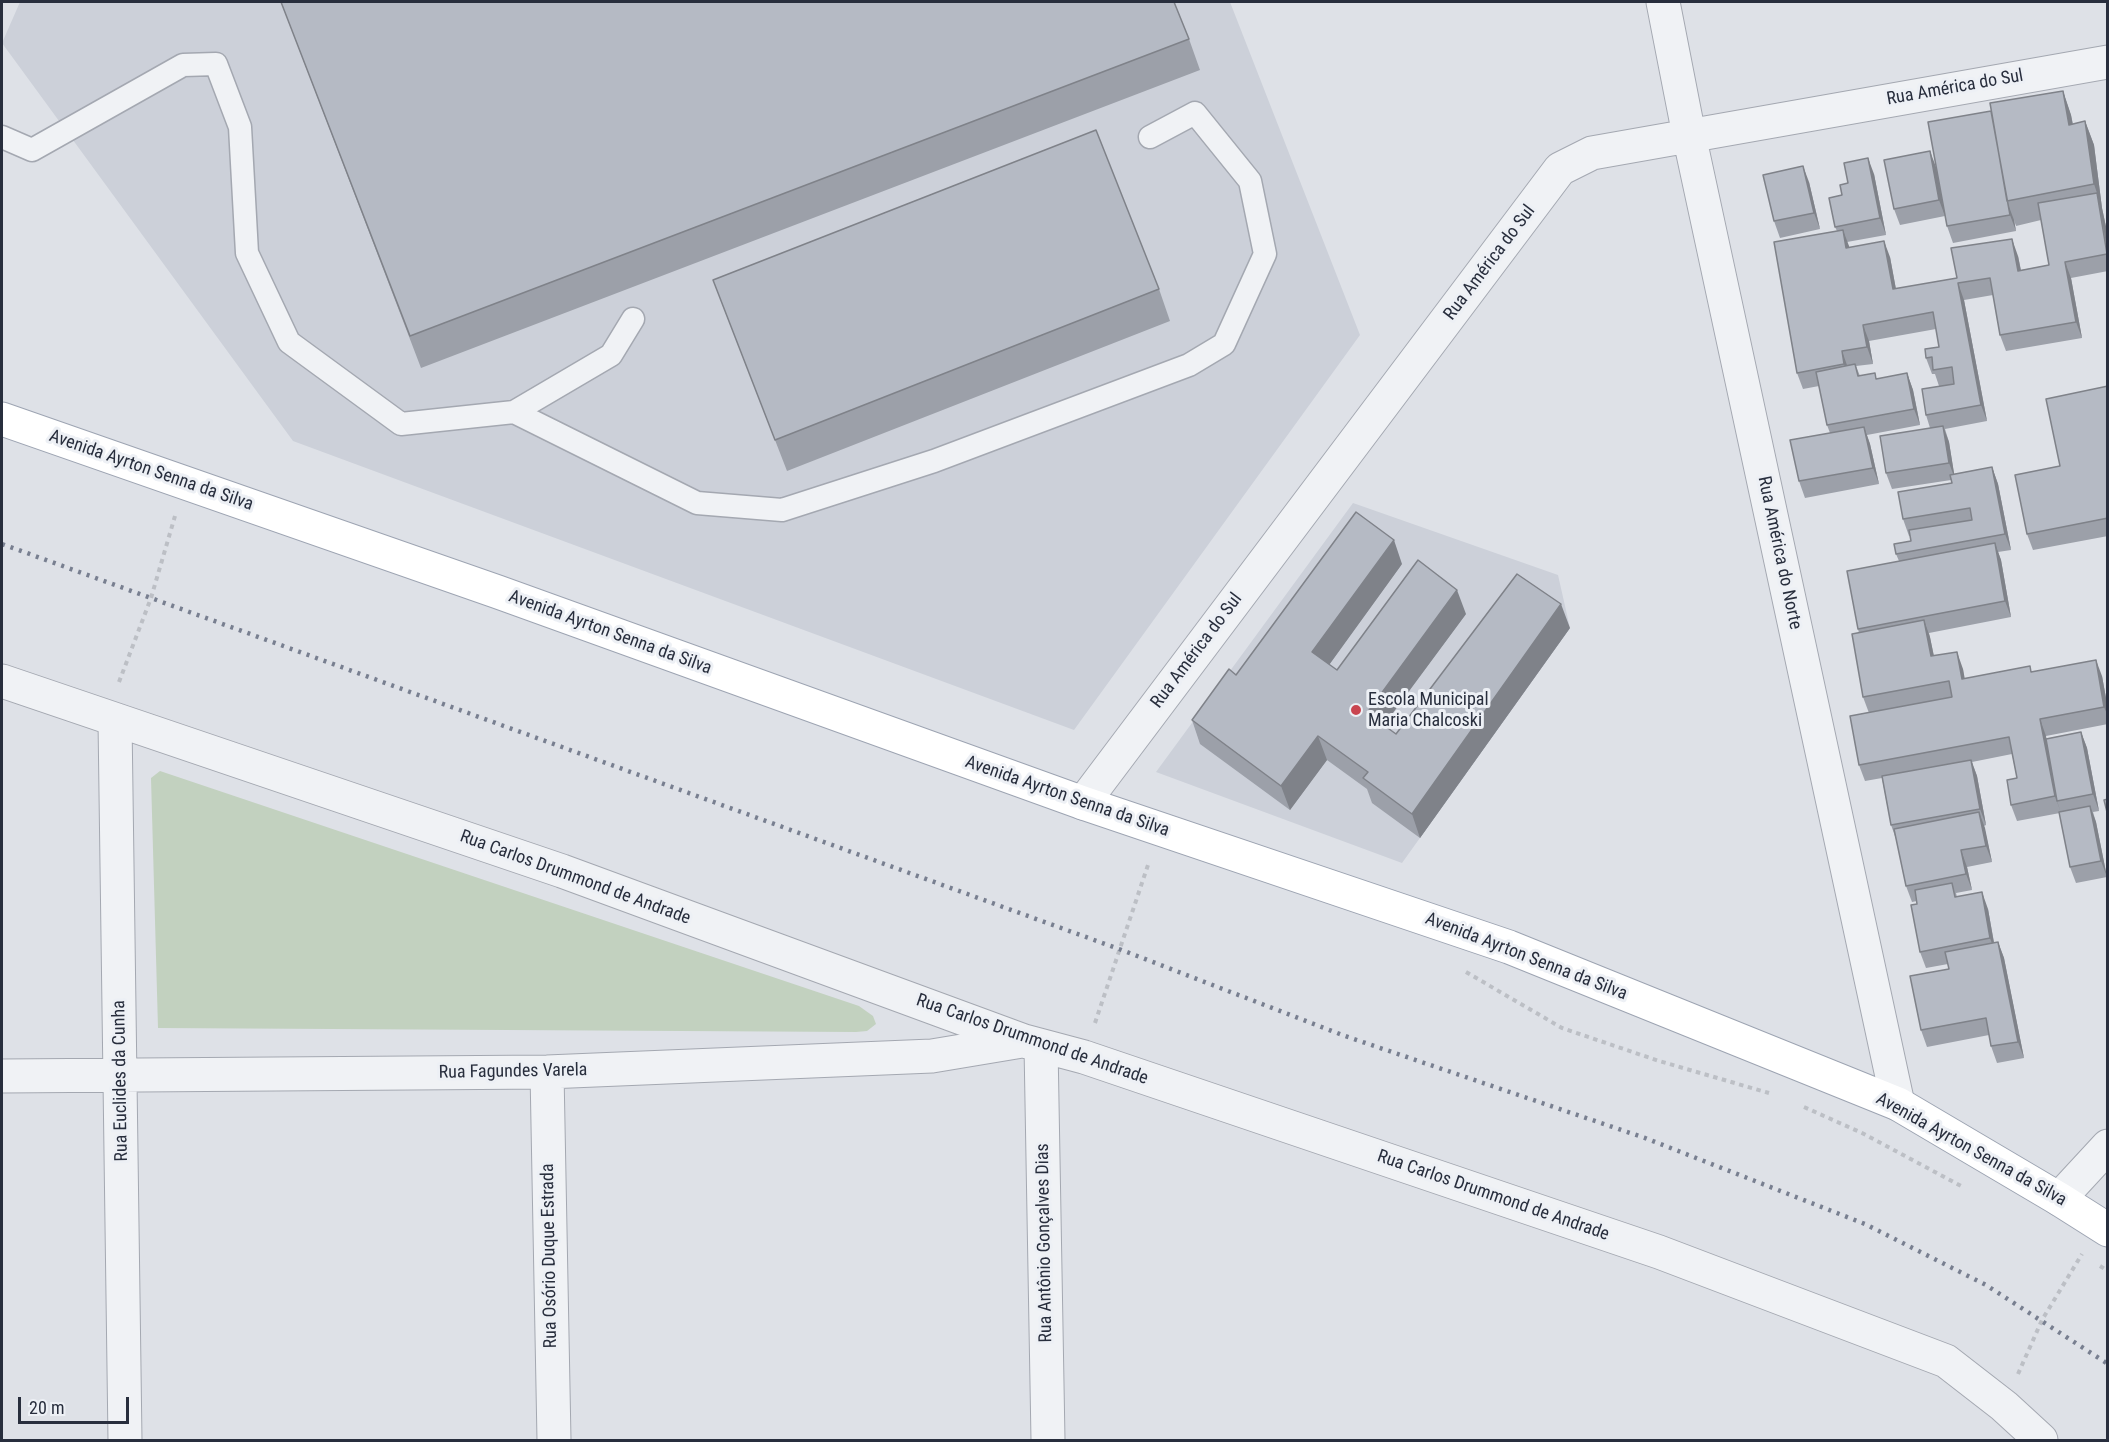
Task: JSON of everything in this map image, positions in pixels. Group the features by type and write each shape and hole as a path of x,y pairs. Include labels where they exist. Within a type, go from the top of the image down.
{"main road":[{"name":"Avenida Ayrton Senna da Silva","path":"2,419 498,592 1083,804 1509,947 1898,1104 2059,1198 2105,1229"}],"street":[{"name":"Rua América do Norte","path":"1664,2 1689,135 1898,1104"},
{"name":"Rua América do Sul","path":"1083,804 1560,169 1592,153 2108,62"},
{"name":"Rua Carlos Drummond de Andrade","path":"2,681 562,871 1032,1044 1084,1057 1681,1261 1946,1361 2004,1406 2041,1440"},
{"name":"Rua Euclides da Cunha","path":"111,719 121,1076 124,1440"},
{"name":"Rua Fagundes Varela","path":"2,1076 547,1072 932,1056 1032,1044"},
{"name":"Rua Antônio Gonçalves Dias","path":"1032,1044 1048,1440"},
{"name":"Rua Osório Duque Estrada","path":"547,1072 554,1440"},
{"path":"2059,1198 2108,1146"},
{"path":"2004,1406 2004,1440"}],"lane":[{"path":"2,136 32,150 183,65 216,64 240,127 247,253 289,342 401,424 514,412 611,355 633,319"},
{"path":"514,412 697,503 782,510 934,461 1189,364 1224,345 1265,254 1250,181 1195,113 1150,137"}],"path":[{"path":"111,719 176,513 187,517"},
{"path":"1138,857 1160,865"},
{"path":"1084,1057 1149,861"},
{"path":"1464,971 1562,1028 1659,1061 1776,1095"},
{"path":"1797,1105 1862,1133 1967,1189"},
{"path":"2004,1406 2042,1320 2082,1255 2105,1229"},
{"path":"2074,1249 2108,1271"}],"shaded area":[{"path":"20,2 1230,2 1360,335 1074,730 293,441 2,43"},
{"name":"Escola Municipal Maria Chalcoski","path":"1353,503 1558,575 1570,628 1402,863 1156,772"}],"green space":[{"path":"160,771 859,1006 873,1016 876,1024 867,1031 856,1032 158,1028 151,778"}],"building":[{"path":"281,2 1174,2 1189,39 410,336"},
{"path":"2063,91 2069,125 2085,121 2094,184 2007,201 1990,103"},
{"path":"1991,111 2010,215 1947,226 1928,122"},
{"path":"1096,130 1159,289 775,440 713,280"},
{"path":"1930,151 1939,200 1894,209 1884,160"},
{"path":"1868,158 1880,218 1835,227 1829,198 1842,195 1840,185 1848,183 1844,163"},
{"path":"1803,166 1814,213 1774,221 1763,175"},
{"path":"2097,193 2107,254 2065,262 2076,322 2000,335 1990,278 1958,283 1981,405 1926,415 1922,389 1954,384 1952,367 1933,370 1932,357 1926,358 1925,349 1939,347 1933,312 1863,325 1867,347 1842,351 1844,364 1797,373 1774,242 1843,230 1846,248 1884,241 1893,289 1957,278 1951,248 2012,239 2018,271 2049,265 2038,203"},
{"path":"1855,364 1858,376 1875,373 1876,379 1907,373 1914,409 1827,425 1816,372"},
{"path":"2108,386 2108,518 2027,534 2015,475 2060,466 2046,399"},
{"path":"1943,426 1949,463 1886,473 1880,436"},
{"path":"1864,427 1873,468 1799,481 1790,440"},
{"path":"1992,467 2005,534 1896,554 1894,544 1911,541 1909,530 1972,520 1970,508 1903,519 1898,492 1952,483 1950,475"},
{"path":"1356,512 1394,540 1312,652 1337,670 1418,560 1457,590 1367,713 1396,734 1517,574 1561,604 1412,814 1363,778 1368,772 1318,736 1281,786 1192,720 1229,669 1236,675"},
{"path":"1995,543 2005,601 1858,629 1847,571"},
{"path":"1924,620 1931,656 1957,652 1962,679 2030,666 2031,672 2096,660 2104,707 2040,719 2055,796 2011,805 2007,780 2017,778 2009,737 1859,765 1850,716 1952,697 1949,681 1863,697 1852,634"},
{"path":"2081,732 2093,794 2057,801 2046,739"},
{"path":"1971,760 1980,809 1891,825 1882,776"},
{"path":"2108,799 2108,816 2104,800"},
{"path":"2090,806 2101,861 2070,867 2059,812"},
{"path":"1979,812 1986,846 1961,850 1966,874 1906,886 1894,829"},
{"path":"1952,883 1955,897 1982,892 1990,938 1920,952 1911,905 1917,904 1915,890"},
{"path":"1998,942 2018,1042 1991,1046 1986,1018 1921,1030 1910,976 1949,969 1945,952"}],"railway":[{"path":"2,544 1119,949 1345,1036 1645,1138 1865,1224 1986,1285 2108,1364"}],"place":[{"name":"Escola Municipal Maria Chalcoski","path":"1356,710"}]}
